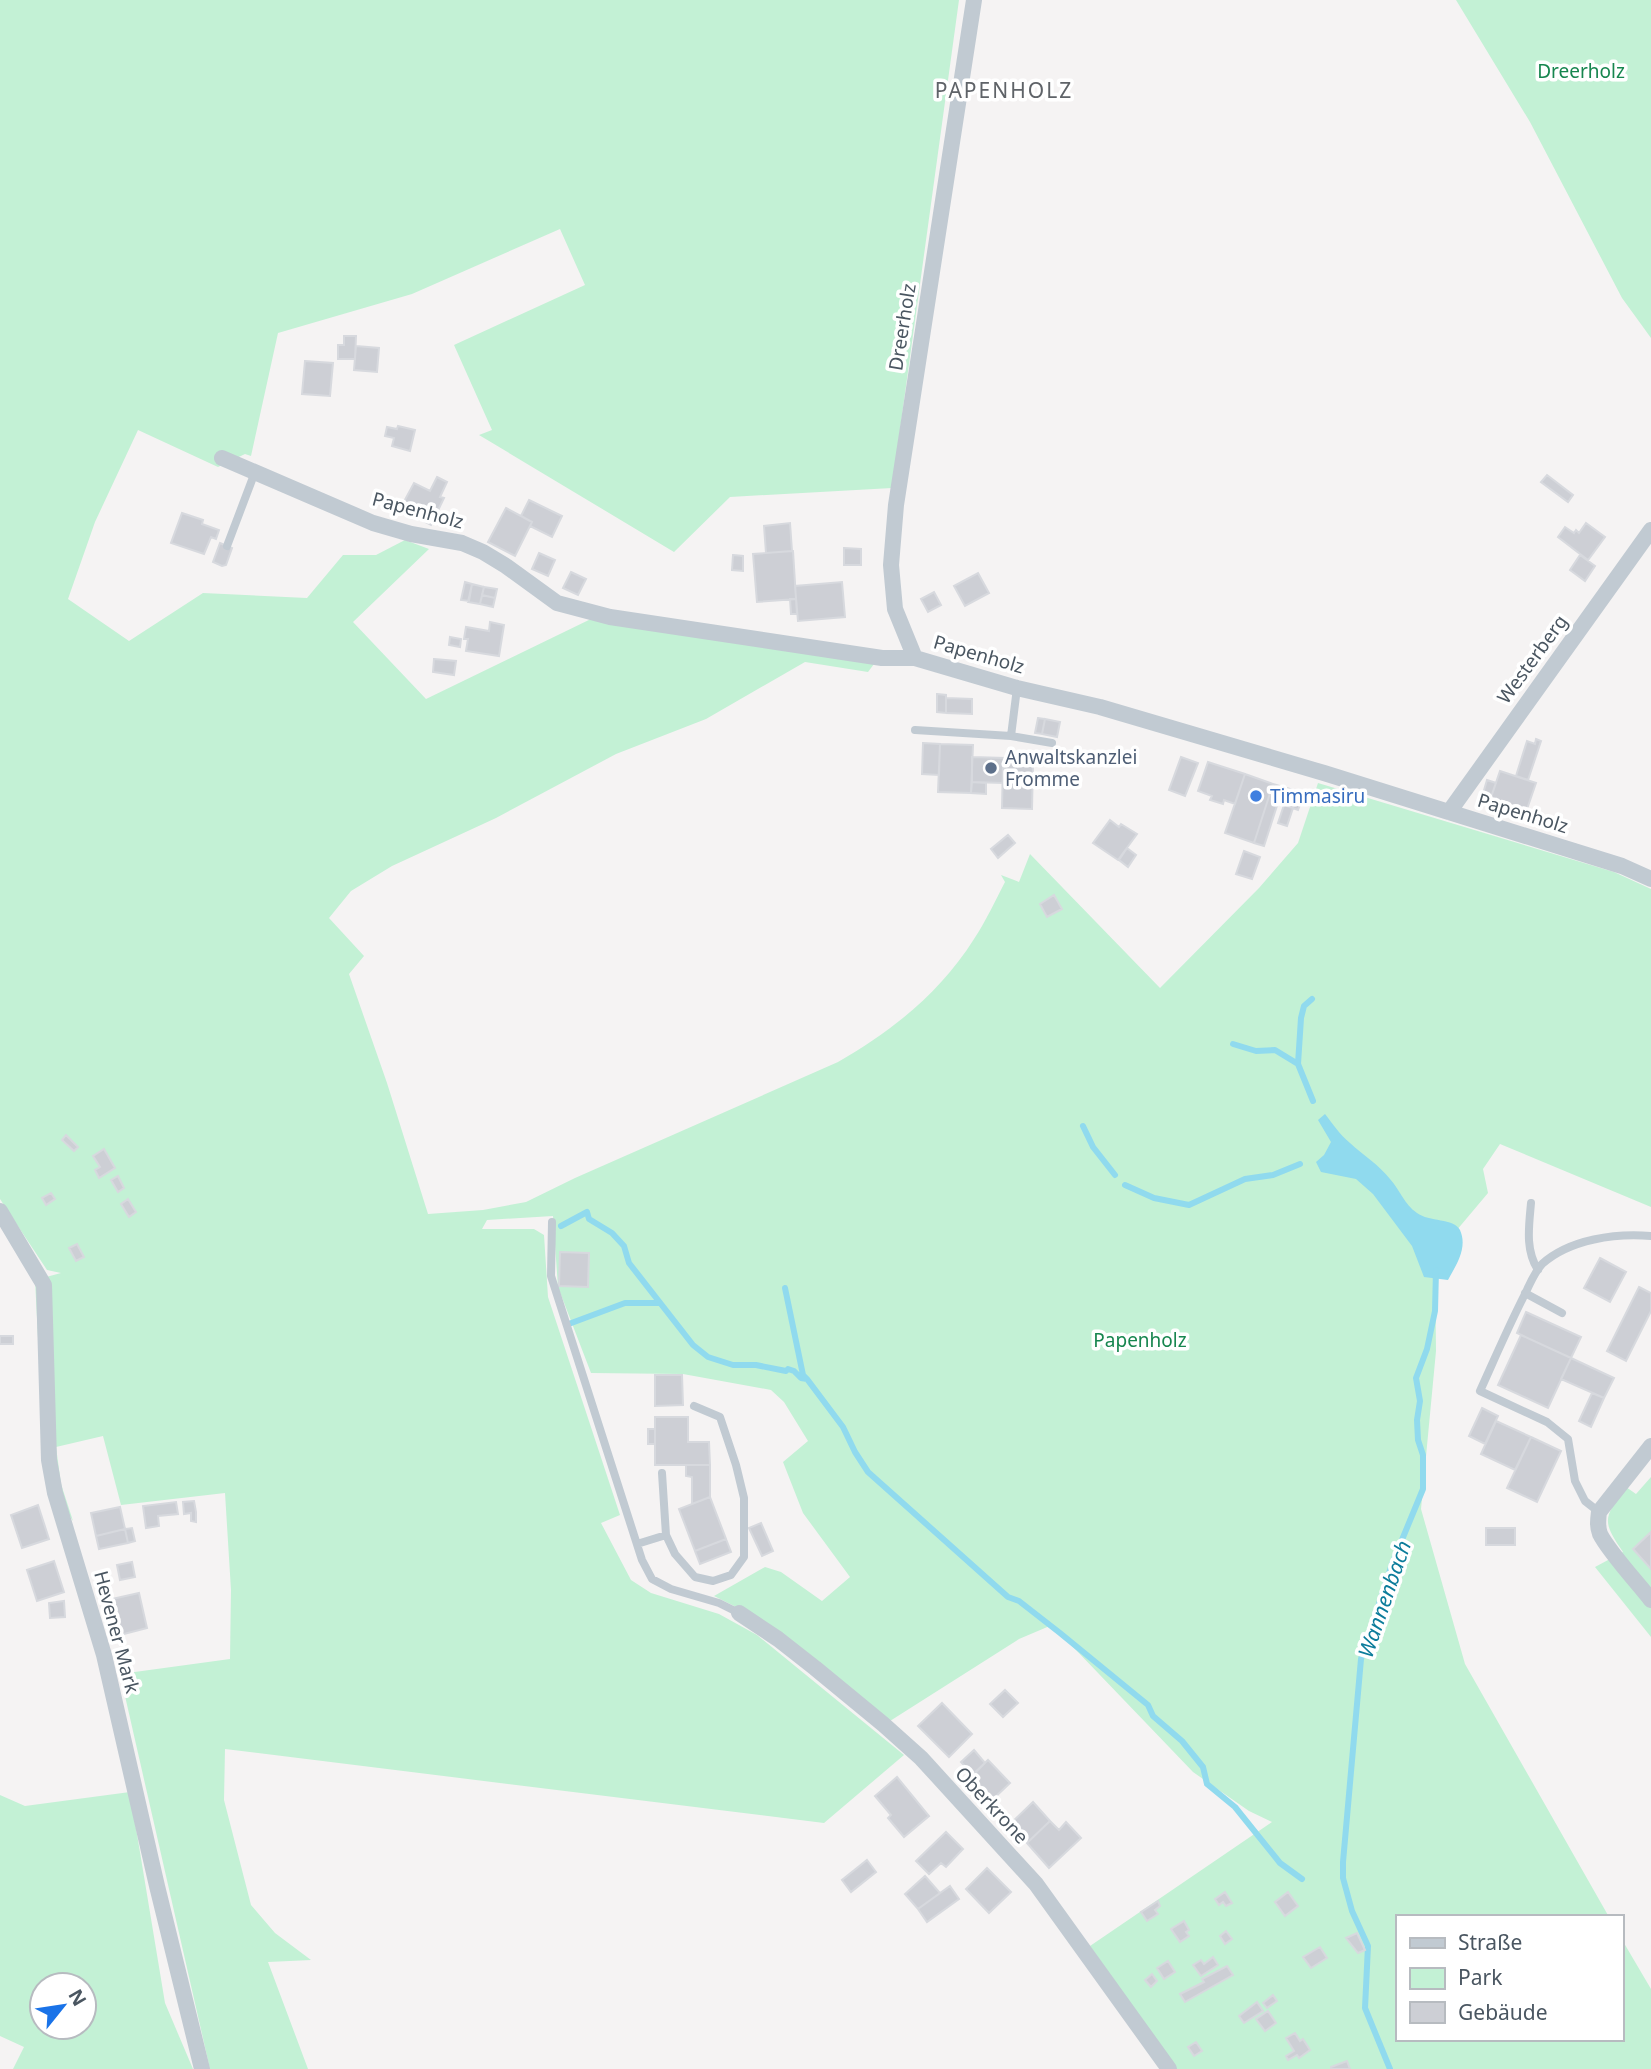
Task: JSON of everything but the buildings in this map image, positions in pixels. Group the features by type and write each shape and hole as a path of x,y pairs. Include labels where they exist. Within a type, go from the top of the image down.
{"street":[{"name":"Dreerholz","path":"915,658 895,609 891,565 896,505 974,0"},
{"name":"Papenholz","path":"222,457 373,523 411,534 462,543 483,552 506,566 541,594 570,608 610,617 883,658 915,658 1017,688 1100,707 1183,731 1622,866 1651,879"},
{"name":"Westerberg","path":"1449,812 1651,530"},
{"name":"Hevener Mark","path":"0,1211 44,1285 49,1460 54,1485 104,1654 202,2069"},
{"path":"1651,1446 1599,1512 1597,1523 1600,1533 1651,1600"},
{"name":"Oberkrone","path":"739,1613 815,1668 921,1758 1036,1884 1169,2069"}],"lane":[{"path":"227,546 255,471"},
{"path":"1011,736 1017,688"},
{"path":"915,730 1011,736 1052,743"},
{"path":"1531,1203 1530,1251 1538,1270"},
{"path":"552,1222 551,1276 642,1560 652,1579 671,1589 719,1603 739,1613"},
{"path":"1599,1512 1585,1501 1575,1481 1568,1439 1546,1422 1480,1391 1525,1293 1542,1265 1561,1252 1582,1243 1634,1235 1651,1236"},
{"path":"1525,1293 1562,1313"},
{"path":"662,1473 666,1535 675,1554 695,1577 713,1581 731,1575 744,1557 744,1498 720,1417 694,1406"},
{"path":"637,1545 666,1535"}],"green space":[{"path":"0,0 959,0 892,488 730,497 674,552 479,435 492,430 454,345 585,285 560,229 412,294 278,333 251,456 245,454 218,467 138,430 95,522 68,599 129,641 203,593 307,598 343,555 376,555 405,540 429,549 353,622 426,699 595,617 874,664 868,672 805,662 706,719 616,754 496,818 392,866 351,891 329,918 364,956 349,974 428,1214 483,1210 526,1202 838,1062 896,1024 946,977 961,959 986,918 1005,882 1001,875 1019,882 1030,854 1160,988 1259,888 1298,843 1318,783 1614,872 1651,889 1651,1207 1500,1144 1483,1169 1488,1193 1435,1256 1436,1351 1421,1509 1465,1664 1608,1915 1396,1915 1396,2041 1623,2041 1623,1941 1651,1989 1651,2069 1176,2069 1090,1946 1272,1822 1249,1811 1193,1772 1052,1625 1019,1639 890,1721 746,1612 714,1596 765,1567 781,1572 822,1601 850,1577 803,1513 783,1462 808,1441 784,1402 771,1390 683,1374 591,1373 558,1287 553,1216 487,1220 482,1229 534,1229 544,1235 548,1297 620,1515 601,1523 631,1580 651,1593 719,1614 757,1635 904,1755 824,1823 225,1749 224,1800 251,1905 275,1933 311,1960 268,1962 308,2069 210,2069 120,1674 230,1659 231,1590 225,1493 121,1505 103,1436 56,1447 61,1484 73,1521 45,1473 35,1280 61,1273 47,1270 0,1199"},
{"name":"Dreerholz","path":"1456,0 1651,0 1651,338 1622,298 1530,122"},
{"path":"1651,1477 1651,1637 1595,1567 1623,1552 1608,1526 1613,1506 1626,1487 1636,1494"},
{"path":"130,1792 165,2003 193,2069 13,2069 24,2047 0,2036 0,1795 25,1806"}],"water":[{"path":"1325,1114 1346,1140 1386,1174 1413,1209 1422,1216 1452,1224 1460,1230 1462,1250 1448,1280 1424,1277 1412,1246 1373,1194 1356,1179 1321,1172 1316,1162 1324,1155 1331,1142 1318,1120"}],"waterway":[{"path":"1312,999 1304,1006 1301,1018 1298,1064 1313,1101"},
{"path":"1233,1044 1256,1051 1275,1050 1298,1064"},
{"path":"1083,1126 1093,1147 1115,1175"},
{"path":"1125,1185 1154,1198 1189,1205 1245,1179 1273,1175 1300,1164"},
{"path":"561,1226 587,1212 589,1219 612,1233 624,1246 629,1263 693,1345 708,1357 733,1365 756,1365 786,1371 788,1369 807,1379 843,1427 868,1472 1008,1597 1019,1601 1148,1705 1153,1716 1182,1741 1203,1767 1207,1784 1235,1807 1280,1863 1302,1879"},
{"name":"Wannenbach","path":"1390,2069 1365,2008 1368,1946 1352,1911 1343,1878 1343,1862 1361,1659 1392,1564 1423,1489 1423,1455 1418,1440 1417,1420 1420,1401 1416,1378 1427,1349 1435,1311 1436,1270"},
{"path":"785,1288 803,1375 807,1379"},
{"path":"566,1325 625,1303 659,1303"}],"place":[{"name":"Anwaltskanzlei Fromme","path":"991,768"},
{"name":"Timmasiru","path":"1256,796"}],"district":[{"name":"PAPENHOLZ","path":"1004,90"}]}
